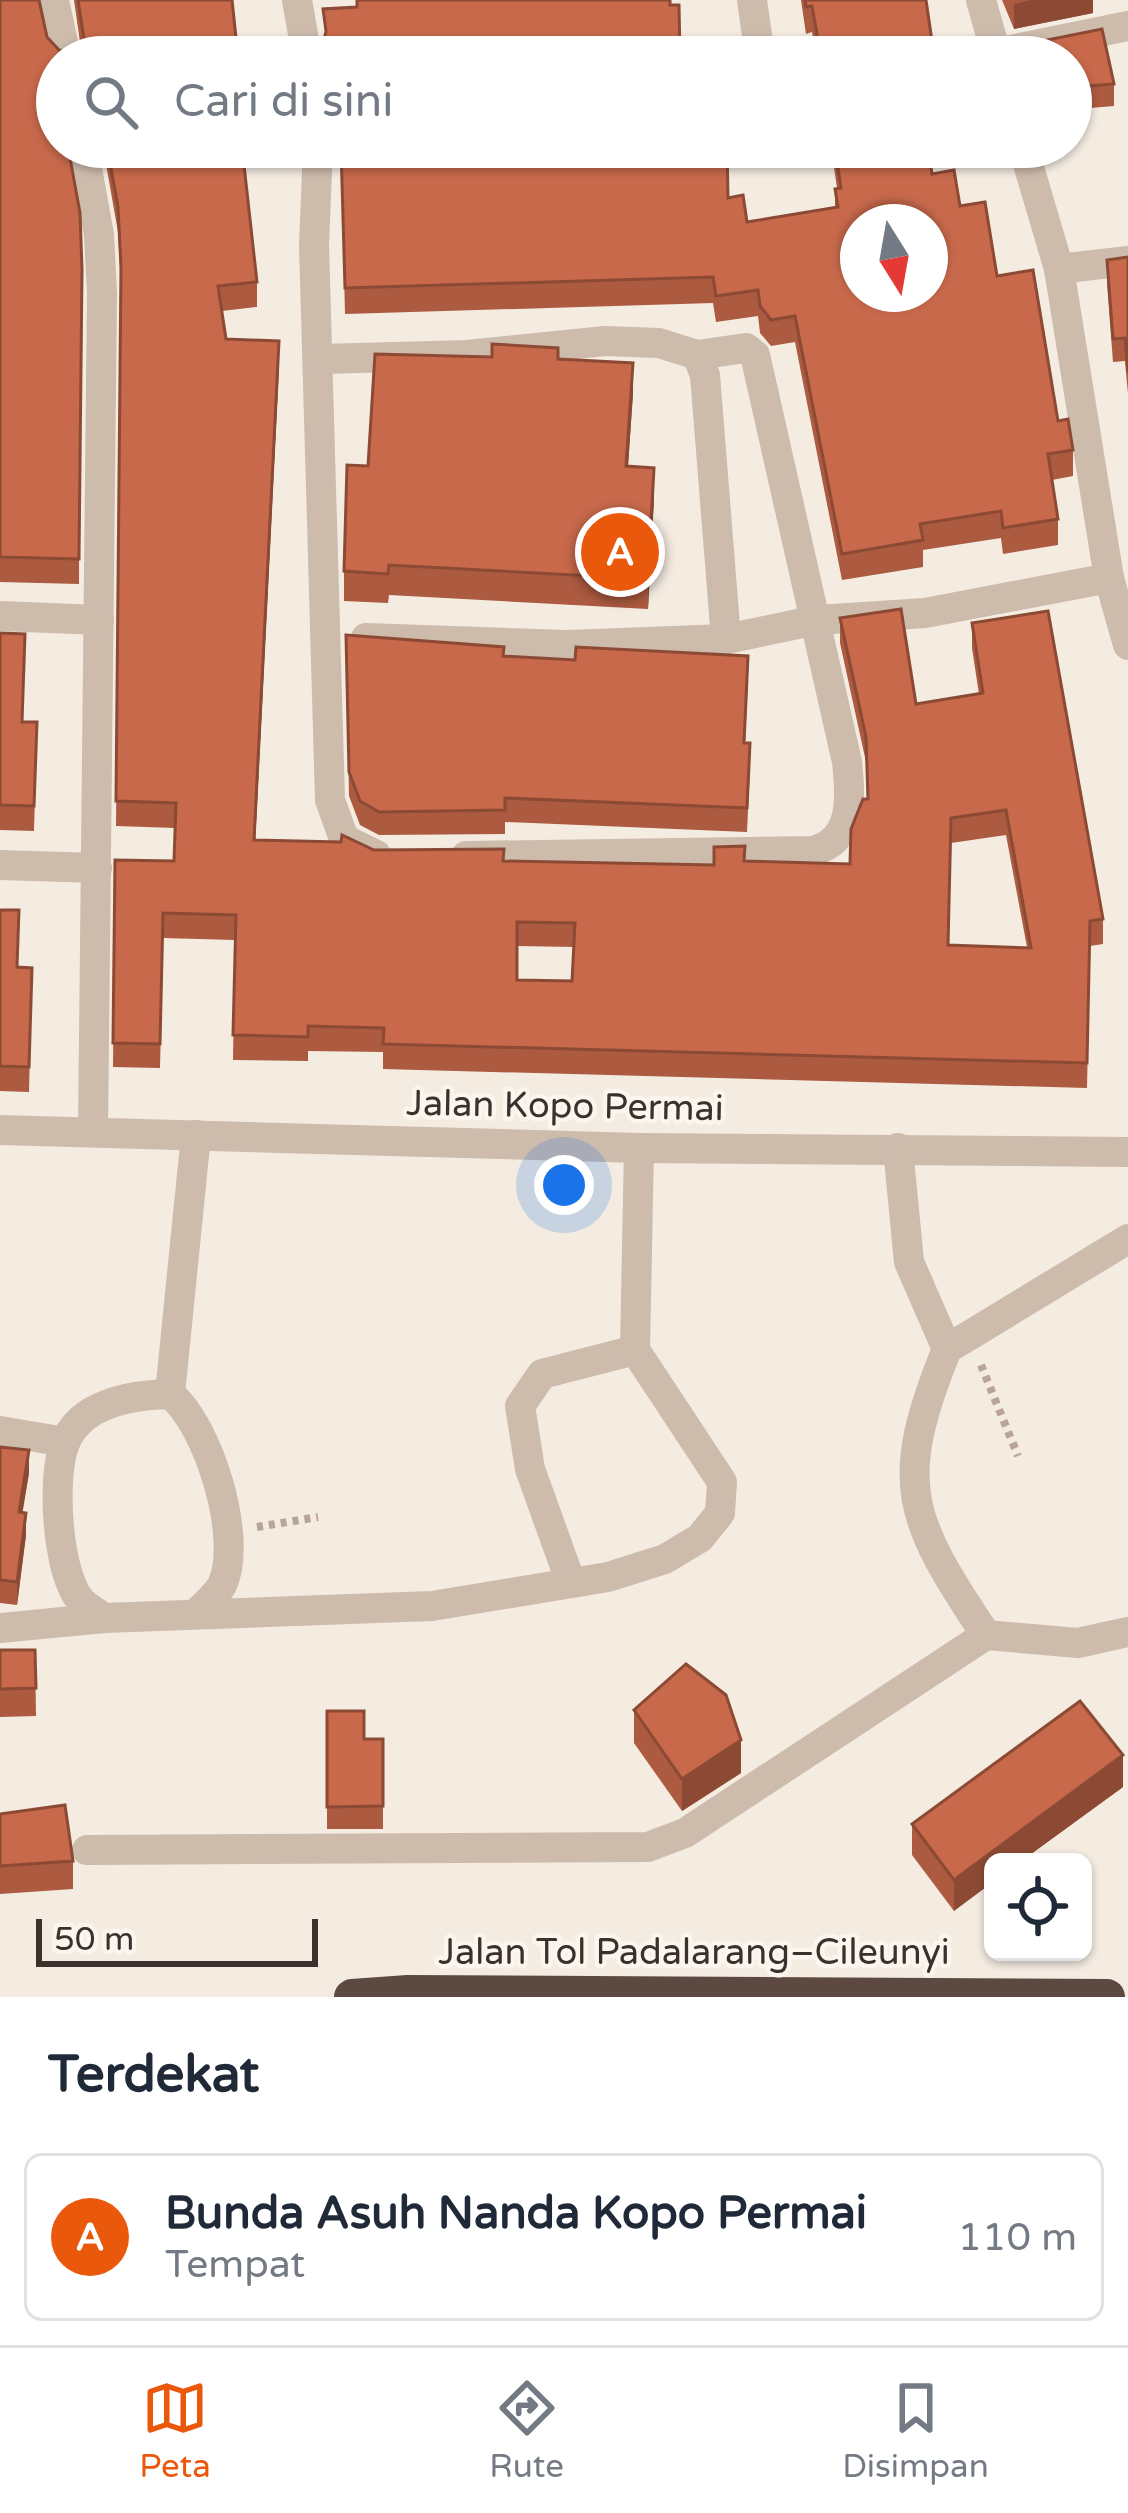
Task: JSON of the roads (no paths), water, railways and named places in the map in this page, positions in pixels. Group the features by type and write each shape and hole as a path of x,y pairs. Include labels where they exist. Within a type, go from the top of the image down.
{"highway":[{"name":"Jalan Tol Padalarang–Cileunyi","path":"352,1997 408,1993 1107,1997"}],"street":[{"path":"55,0 62,36"},
{"path":"297,0 303,36"},
{"path":"752,0 757,36"},
{"path":"981,0 991,36"},
{"path":"1075,36 1128,26"},
{"path":"87,168 100,235 102,293 92,1131"},
{"path":"317,168 314,245 334,821 353,847 397,855"},
{"path":"1029,168 1059,269 1109,578 1128,645"},
{"path":"1059,269 1128,261"},
{"path":"321,359 467,355 604,340 658,343 697,355 752,350 817,620 849,786 844,830 829,847 804,851 442,855"},
{"path":"697,355 705,375 726,639"},
{"path":"330,637 568,645 726,639 817,620 926,613 1109,578"},
{"path":"0,616 99,620"},
{"path":"0,865 97,868"},
{"name":"Jalan Kopo Permai","path":"0,1130 639,1148 1128,1152"},
{"path":"196,1135 170,1394 197,1425 214,1468 226,1529 221,1585 197,1613"},
{"path":"0,1628 197,1613 432,1606 571,1583 665,1559 700,1538 720,1514 722,1483 635,1350 639,1148"},
{"path":"898,1148 909,1262 957,1343"},
{"path":"986,1635 926,1543 914,1472 914,1439 957,1343 1128,1239"},
{"path":"571,1583 530,1469 520,1406 542,1374 635,1350"},
{"path":"104,1618 80,1600 67,1568 57,1507 65,1442 92,1412 127,1395 170,1394"},
{"path":"0,1431 65,1442"},
{"path":"87,1850 664,1844 986,1635 1078,1643 1128,1632"}],"place":[{"name":"Bunda Asuh Nanda Kopo Permai","path":"620,552"}]}
